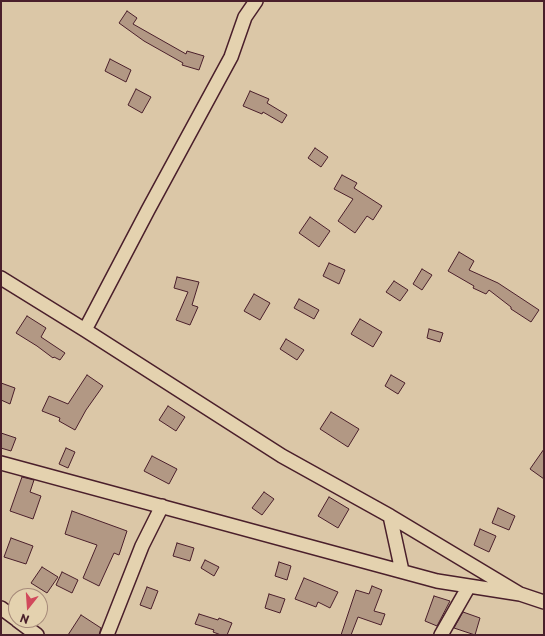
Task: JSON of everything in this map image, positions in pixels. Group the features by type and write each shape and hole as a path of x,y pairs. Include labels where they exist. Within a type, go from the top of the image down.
{"street":[{"path":"84,330 231,56 245,17 256,1"},
{"path":"1,278 282,456 390,516 520,594"},
{"path":"1,463 437,581 520,594 544,602"},
{"path":"107,635 142,546 162,506"},
{"path":"390,516 402,571"},
{"path":"441,635 469,586"},
{"path":"28,628 37,635"}],"building":[{"path":"127,11 137,18 133,24 186,54 187,51 204,56 199,70 182,65 183,63 144,41 119,23"},
{"path":"110,59 131,70 126,82 105,71"},
{"path":"136,89 151,97 142,113 128,105"},
{"path":"250,91 269,99 267,103 287,115 282,123 263,112 262,114 243,106"},
{"path":"315,148 328,157 321,167 308,158"},
{"path":"342,175 357,183 354,188 382,206 373,220 367,216 355,233 338,221 353,199 334,189"},
{"path":"310,217 330,231 319,247 299,233"},
{"path":"459,252 474,261 469,270 498,283 539,310 531,322 511,309 511,307 489,290 486,294 473,288 474,286 448,271"},
{"path":"329,263 345,270 339,284 323,276"},
{"path":"422,269 432,275 422,290 413,284"},
{"path":"177,277 199,282 192,305 198,307 190,325 176,320 188,292 174,288"},
{"path":"394,281 408,290 400,301 386,292"},
{"path":"254,294 270,303 260,320 244,311"},
{"path":"299,299 319,310 314,319 294,308"},
{"path":"27,316 46,328 41,337 65,353 60,360 54,357 53,358 16,333"},
{"path":"360,319 382,332 373,347 351,334"},
{"path":"429,329 443,333 440,342 427,338"},
{"path":"286,339 304,350 297,360 280,349"},
{"path":"87,375 103,386 86,410 75,430 59,421 60,418 42,411 49,396 68,404"},
{"path":"391,375 405,383 398,394 385,386"},
{"path":"1,383 15,388 10,404 1,400"},
{"path":"168,406 185,417 176,431 159,420"},
{"path":"331,412 359,429 348,447 320,429"},
{"path":"1,433 16,438 11,451 1,448"},
{"path":"66,448 75,452 68,468 59,464"},
{"path":"544,449 544,479 530,469"},
{"path":"152,456 177,469 169,484 144,471"},
{"path":"22,477 34,480 30,492 41,496 33,519 10,511"},
{"path":"264,492 274,499 262,515 252,508"},
{"path":"329,497 349,509 338,528 318,516"},
{"path":"498,508 515,516 509,530 492,523"},
{"path":"72,511 127,531 119,555 114,553 99,586 83,578 97,545 65,534"},
{"path":"480,529 496,536 489,552 474,545"},
{"path":"11,538 33,546 26,564 4,557"},
{"path":"177,543 194,548 190,561 173,556"},
{"path":"205,560 219,567 214,576 201,568"},
{"path":"279,562 291,566 287,580 275,576"},
{"path":"42,567 58,577 48,592 48,588 39,588 31,583"},
{"path":"62,572 78,580 72,593 56,585"},
{"path":"304,578 338,592 330,608 318,602 316,607 295,599"},
{"path":"372,586 382,590 374,611 385,614 381,625 358,617 351,635 341,635 356,590 369,594"},
{"path":"147,587 158,591 151,609 140,605"},
{"path":"269,594 285,599 280,613 265,608"},
{"path":"434,596 450,601 437,626 425,621"},
{"path":"463,612 480,618 475,635 454,628"},
{"path":"199,614 218,620 219,618 232,623 227,635 221,635 213,632 214,630 195,624"},
{"path":"81,615 101,628 99,635 68,635"}]}
